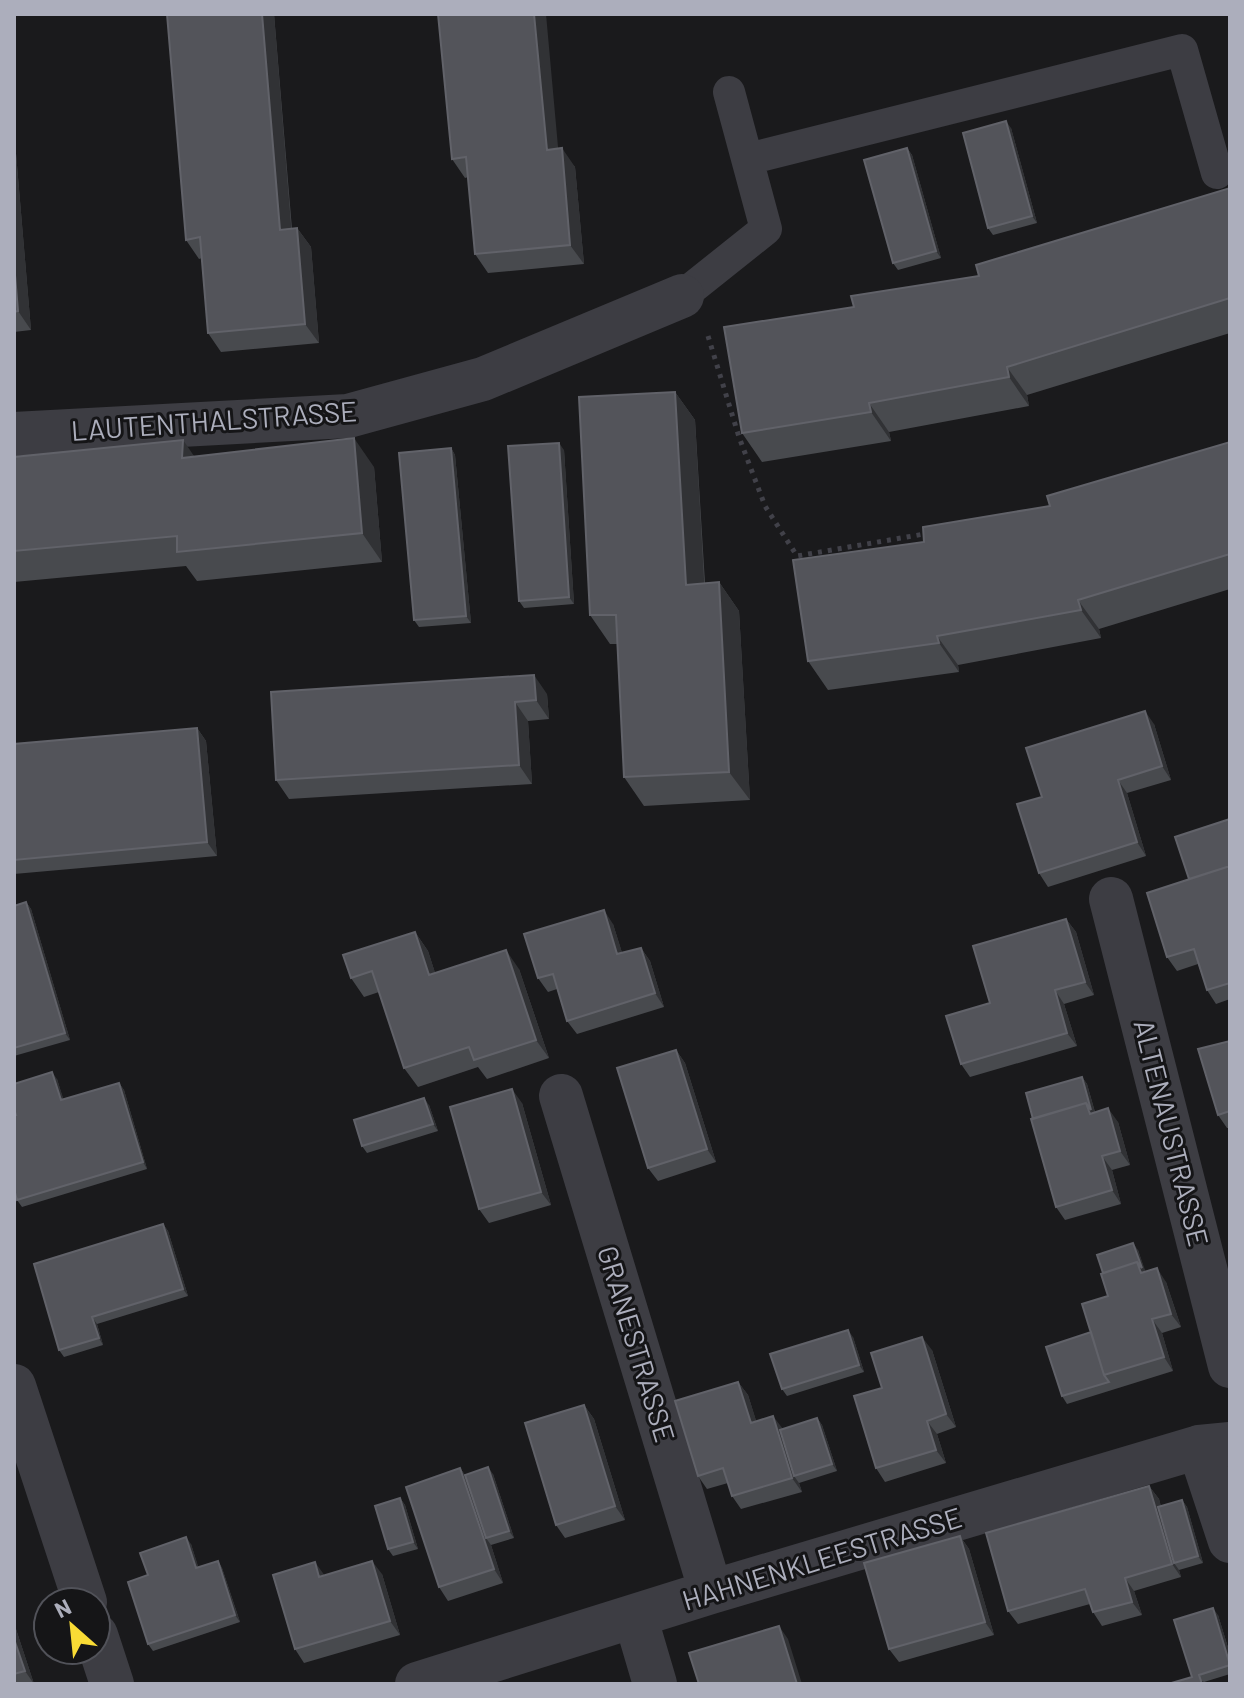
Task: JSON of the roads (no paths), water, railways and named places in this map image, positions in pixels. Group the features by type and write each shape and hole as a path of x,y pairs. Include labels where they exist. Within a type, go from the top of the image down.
{"street":[{"name":"LAUTENTHALSTRASSE","path":"14,434 348,416 483,379 682,296"},
{"name":"ALTENAUSTRASSE","path":"1111,899 1230,1366"},
{"name":"GRANESTRASSE","path":"561,1096 711,1592"},
{"path":"14,1386 80,1586"},
{"name":"HAHNENKLEESTRASSE","path":"417,1684 711,1592 1215,1446"},
{"path":"1215,1446 1230,1541"},
{"path":"635,1616 655,1684"}],"lane":[{"path":"748,159 1182,50 1217,173"},
{"path":"682,296 766,229 729,92"}]}
